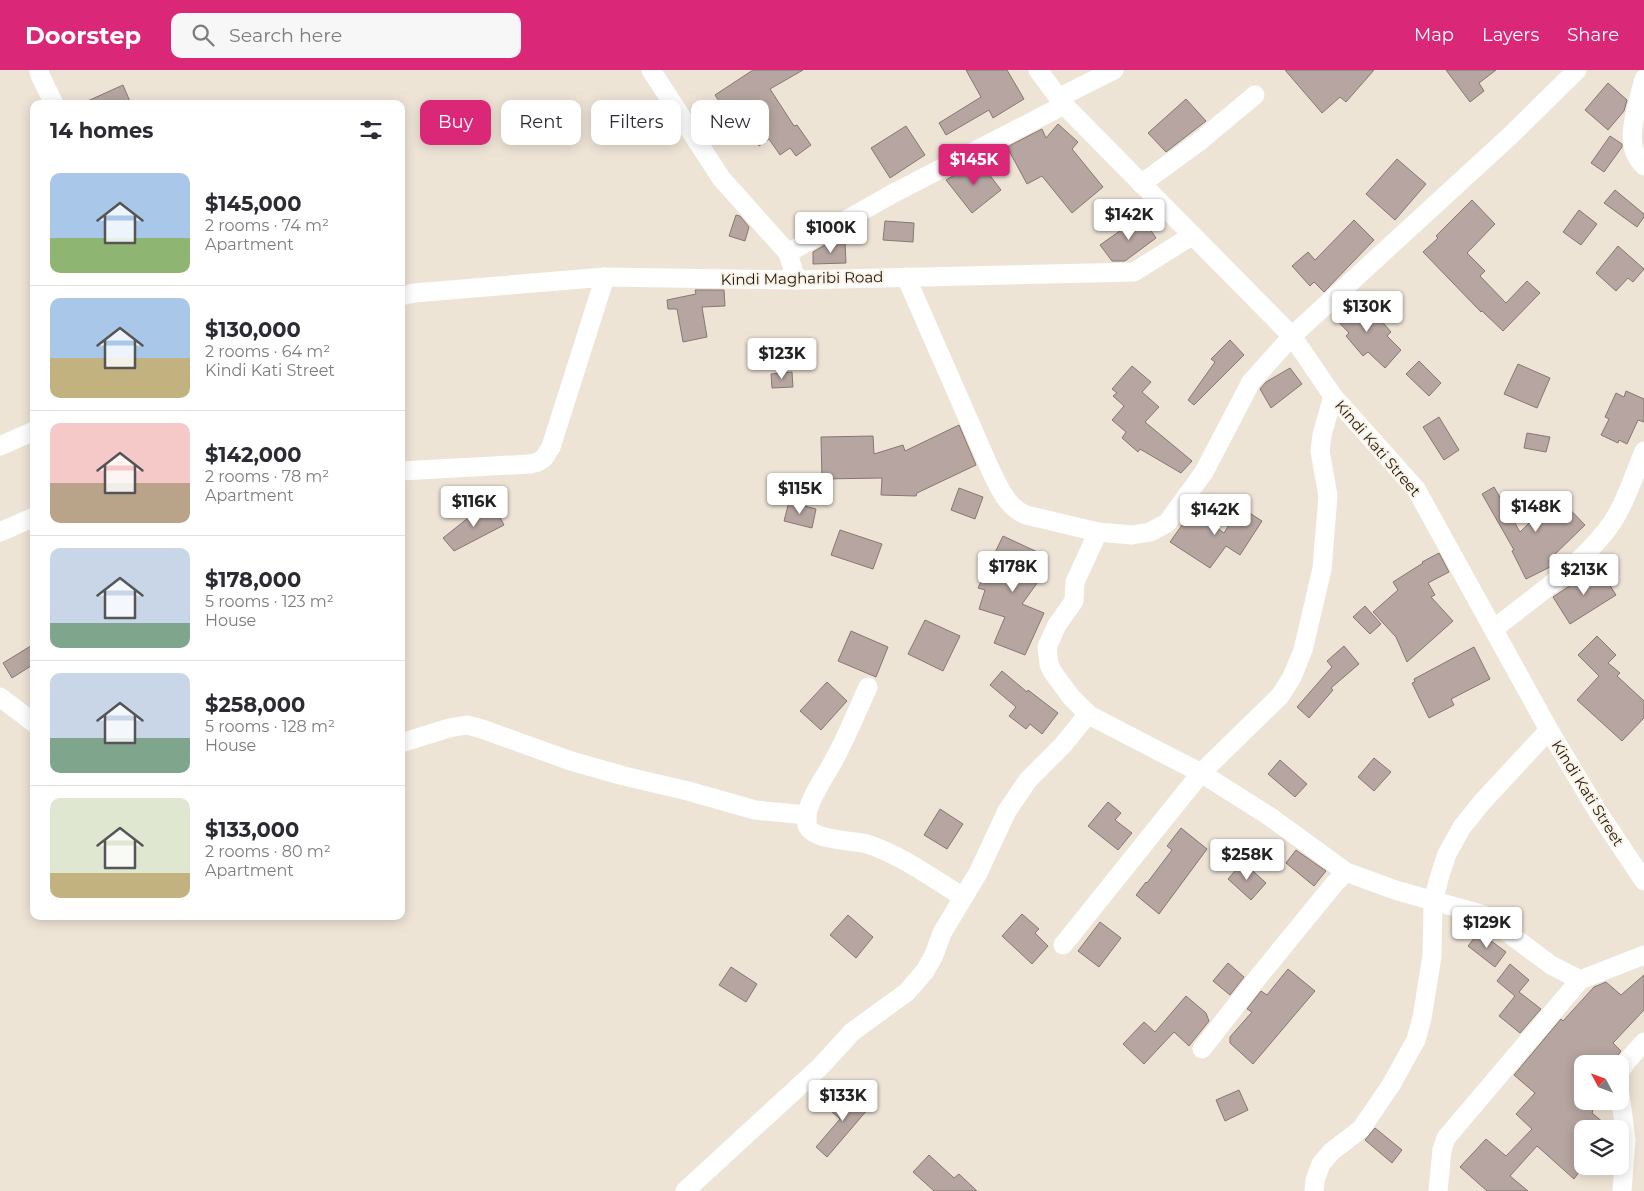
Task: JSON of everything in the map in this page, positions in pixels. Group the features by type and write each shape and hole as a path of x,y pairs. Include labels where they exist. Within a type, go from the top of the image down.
{"street":[{"path":"39,70 52,100"},
{"path":"651,70 721,178 788,254 796,280"},
{"name":"Kindi Kati Street","path":"1038,70 1061,101 1292,336 1333,396 1416,489 1549,730 1598,812 1644,882"},
{"path":"788,254 1114,70"},
{"path":"906,277 991,471 1007,501 1016,511 1098,532 1132,535 1150,532 1167,523 1204,472 1251,382 1292,336 1511,135 1574,71"},
{"path":"1644,79 1634,123 1632,143 1636,155 1644,166"},
{"path":"1141,184 1200,141 1255,95"},
{"name":"Kindi Magharibi Road","path":"405,295 605,277 796,280 1134,272 1192,235"},
{"path":"405,471 530,464 544,458 551,447 561,419 605,277"},
{"path":"1063,945 1201,773 1280,696 1292,677 1303,650 1322,569 1328,496 1320,451 1322,435 1333,396"},
{"path":"0,446 30,434"},
{"path":"1494,629 1548,586 1586,552 1606,530 1622,504 1644,451"},
{"path":"0,532 30,519"},
{"path":"1098,532 1075,582 1074,601 1057,624 1047,647 1049,664 1052,671 1071,697 1089,715 1201,773 1269,816 1346,872 1433,901 1484,915 1551,964 1580,980"},
{"path":"868,687 835,758 812,800 807,815 807,825 810,830 822,837 865,844 882,850 910,864 963,896"},
{"path":"0,697 30,720"},
{"path":"686,1191 820,1067 852,1032 907,992 925,971 934,955 942,933 978,873 1007,812 1028,780 1063,745 1089,715"},
{"path":"405,742 448,728 466,725 571,761 624,776 755,810 807,815"},
{"path":"1314,1191 1315,1180 1321,1164 1331,1152 1361,1129 1391,1085 1416,1040 1422,1018 1432,956 1433,901 1447,854 1462,827 1483,801 1549,730"},
{"path":"1202,1049 1255,981 1346,872"},
{"path":"1438,1191 1442,1150 1446,1138 1580,980 1644,956"},
{"path":"1629,1059 1644,1042"},
{"path":"1622,1110 1626,1140 1622,1191"}],"building":[{"path":"753,70 803,70 770,89 794,126 797,125 811,145 796,156 790,148 780,155 769,139 769,100 718,100 715,95"},
{"path":"966,70 1007,70 1024,99 993,118 989,110 946,135 939,123 981,97"},
{"path":"1285,70 1374,70 1346,102 1340,97 1322,113"},
{"path":"1446,70 1496,70 1479,83 1484,91 1470,102"},
{"path":"1608,83 1627,100 1624,111 1608,130 1585,110"},
{"path":"123,85 129,100 90,100"},
{"path":"1186,99 1206,121 1166,152 1148,133"},
{"path":"1058,124 1078,142 1072,149 1103,187 1072,213 1042,176 1027,184 1007,147 1042,129 1046,138"},
{"path":"906,126 925,155 890,178 871,148"},
{"path":"1610,136 1622,144 1622,147 1604,172 1591,163"},
{"path":"1397,159 1426,184 1395,220 1366,194"},
{"path":"979,161 1001,190 972,213 946,180"},
{"path":"1615,190 1644,214 1637,227 1604,203"},
{"path":"1472,200 1495,224 1467,253 1485,271 1480,276 1506,303 1527,281 1540,293 1503,331 1481,312 1423,252 1438,238 1436,236"},
{"path":"1579,210 1597,224 1581,245 1563,232"},
{"path":"736,215 740,216 749,227 745,241 729,236"},
{"path":"1141,216 1156,238 1125,261 1112,261 1100,245"},
{"path":"1354,220 1374,240 1324,292 1314,282 1310,286 1292,266 1308,252 1315,260"},
{"path":"885,221 914,223 913,242 883,240"},
{"path":"830,242 845,242 846,263 813,264 813,252"},
{"path":"1618,246 1644,269 1633,282 1628,278 1616,291 1596,273"},
{"path":"695,290 724,290 725,306 702,307 707,337 683,342 677,309 668,309 667,300 696,294"},
{"path":"1350,298 1366,315 1372,310 1391,332 1387,336 1401,350 1385,368 1368,352 1363,356 1346,336 1349,333 1332,315"},
{"path":"1230,340 1244,355 1194,405 1188,400 1215,362 1211,359"},
{"path":"1419,361 1441,383 1429,396 1406,374"},
{"path":"1518,364 1550,378 1537,408 1504,394"},
{"path":"1132,366 1151,382 1142,392 1159,407 1145,422 1192,461 1181,473 1140,449 1138,452 1122,438 1126,432 1112,420 1124,406 1113,396 1117,393 1112,389"},
{"path":"1290,368 1302,384 1271,408 1260,389 1266,382"},
{"path":"792,372 793,387 772,388 771,374"},
{"path":"1626,391 1644,399 1644,422 1638,420 1627,444 1619,440 1618,443 1601,435 1609,419 1605,417 1616,393 1624,397"},
{"path":"1439,417 1459,450 1444,460 1423,427"},
{"path":"959,425 976,465 917,493 916,496 881,495 882,478 822,479 821,437 873,436 874,454 903,445 905,451"},
{"path":"1527,433 1550,437 1546,452 1524,448"},
{"path":"1494,487 1520,532 1557,496 1585,525 1549,560 1552,566 1526,579 1512,551 1514,550 1482,494"},
{"path":"959,488 983,497 975,519 951,510"},
{"path":"789,502 816,509 812,528 784,521"},
{"path":"493,504 504,525 454,551 443,538 468,517"},
{"path":"1240,507 1262,521 1240,555 1226,546 1210,568 1170,542 1192,511 1224,533"},
{"path":"840,530 882,544 873,569 831,555"},
{"path":"1003,536 1046,556 1040,568 1045,572 1022,604 1044,613 1025,655 994,643 1005,617 979,609 985,590 978,588"},
{"path":"1439,553 1449,572 1428,583 1435,595 1431,597 1453,621 1407,662 1396,637 1373,612 1398,590 1393,582"},
{"path":"1598,567 1616,595 1570,624 1553,597"},
{"path":"1365,606 1381,624 1370,634 1353,617"},
{"path":"925,620 960,636 943,671 908,654"},
{"path":"851,631 888,647 876,677 838,661"},
{"path":"1597,636 1616,655 1608,663 1620,673 1617,676 1644,701 1644,718 1622,741 1577,700 1599,676 1578,655"},
{"path":"30,646 30,667 12,678 3,663"},
{"path":"1344,646 1359,664 1331,688 1333,690 1309,718 1297,707 1332,667 1327,661"},
{"path":"1474,647 1490,679 1451,699 1454,705 1429,718 1412,683 1415,682 1414,679"},
{"path":"1002,671 1027,692 1028,690 1058,713 1042,734 1030,724 1026,729 1009,716 1016,707 990,685"},
{"path":"827,682 847,701 821,730 800,711"},
{"path":"1374,758 1391,772 1374,791 1358,777"},
{"path":"1280,760 1307,784 1295,797 1268,774"},
{"path":"1108,802 1121,813 1115,820 1132,833 1118,850 1088,826"},
{"path":"940,809 963,824 947,849 924,835"},
{"path":"1181,828 1207,849 1159,914 1136,895 1172,850 1167,846"},
{"path":"1296,850 1326,871 1314,886 1286,863"},
{"path":"1243,862 1266,883 1251,900 1228,879"},
{"path":"1022,914 1039,929 1035,933 1048,946 1032,964 1002,936"},
{"path":"848,915 873,937 856,958 830,935"},
{"path":"1100,922 1121,938 1099,967 1078,951"},
{"path":"1479,932 1506,952 1495,967 1468,946"},
{"path":"1228,963 1244,977 1230,995 1213,981"},
{"path":"1510,964 1529,980 1519,992 1541,1009 1520,1033 1499,1016 1515,996 1497,981"},
{"path":"731,967 757,984 746,1002 719,985"},
{"path":"1288,969 1315,991 1253,1064 1230,1043 1230,1037 1252,1012 1247,1009 1261,991 1267,995"},
{"path":"1644,975 1644,1010 1613,1043 1621,1051 1618,1055 1574,1055 1574,1110 1593,1110 1592,1113 1600,1120 1574,1120 1574,1175 1577,1175 1574,1179 1537,1146 1510,1176 1528,1191 1487,1191 1460,1167 1486,1139 1506,1156 1532,1129 1516,1114 1535,1093 1514,1075 1561,1019 1563,1021 1594,987 1606,982 1621,995"},
{"path":"1186,996 1206,1013 1209,1021 1189,1046 1174,1032 1144,1064 1123,1044 1144,1022 1155,1032"},
{"path":"1239,1090 1248,1110 1225,1121 1216,1100"},
{"path":"850,1091 868,1109 827,1157 816,1147 840,1119 831,1111"},
{"path":"1375,1128 1402,1150 1392,1163 1365,1140"},
{"path":"929,1155 954,1178 959,1174 977,1191 934,1191 913,1172"}]}
